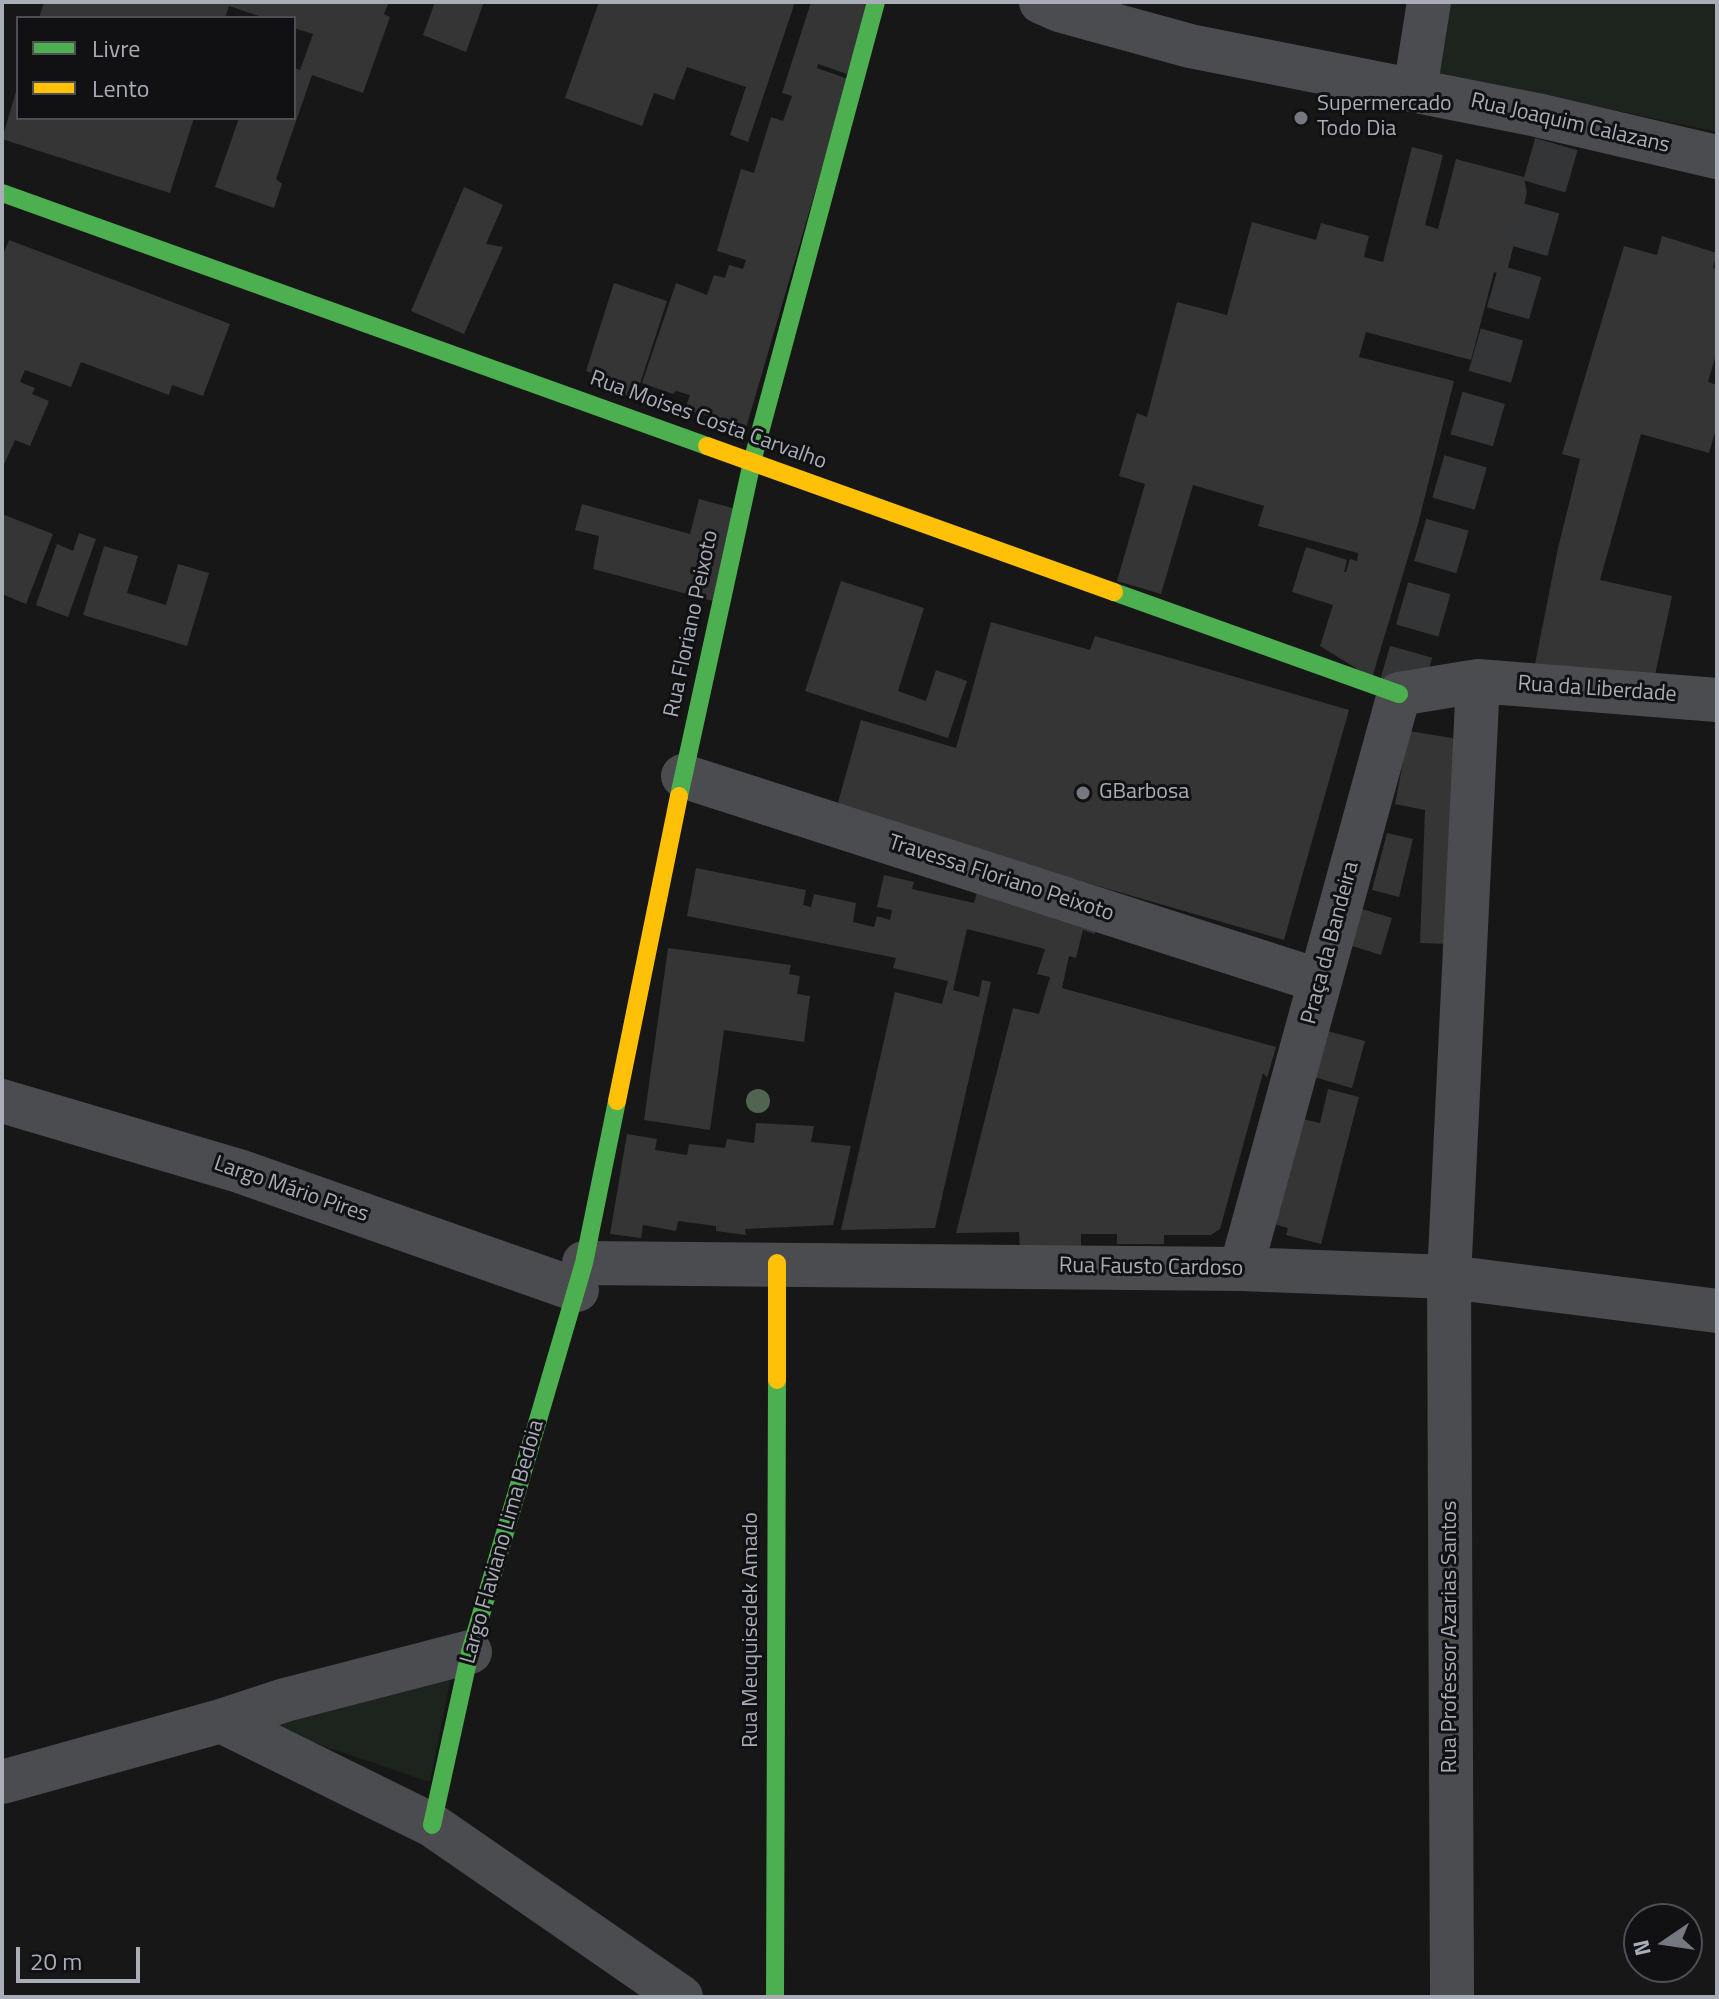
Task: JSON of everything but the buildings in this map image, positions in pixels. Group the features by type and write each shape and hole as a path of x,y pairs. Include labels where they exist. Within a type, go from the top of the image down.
{"street":[{"name":"Rua Floriano Peixoto","path":"580,1276 683,776 752,462 876,2"},
{"name":"Rua Joaquim Calazans","path":"1041,2 1059,10 1190,46 1537,115 1717,157"},
{"path":"1415,90 1429,2"},
{"name":"Rua Moises Costa Carvalho","path":"2,193 1399,694"},
{"path":"1399,694 1478,681"},
{"name":"Rua da Liberdade","path":"1478,681 1717,700"},
{"name":"Rua Professor Azarias Santos","path":"1452,1997 1449,1277 1478,681"},
{"name":"Praça da Bandeira","path":"1241,1269 1399,694"},
{"name":"Travessa Floriano Peixoto","path":"683,776 1320,981"},
{"name":"Largo Mário Pires","path":"2,1101 580,1276"},
{"name":"Rua Fausto Cardoso","path":"580,1276 777,1263 1241,1269 1449,1277 1717,1311"},
{"name":"Rua Meuquisedek Amado","path":"775,1997 777,1263"},
{"name":"Largo Flaviano Lima Bedoia","path":"432,1825 470,1652 580,1276"},
{"path":"2,1782 285,1700 470,1652"},
{"path":"221,1721 432,1825 681,1997"}],"shaded area":[{"path":"1451,2 1717,2 1717,132 1440,73"},
{"path":"451,1677 430,1782 267,1727"}],"tunnel":[{"path":"1399,694 1563,121"}],"traffic: fast":[{"path":"679,796 752,462 876,2"},
{"path":"2,193 707,446"},
{"path":"1114,592 1399,694"},
{"path":"432,1825 470,1652 584,1263 617,1101"},
{"path":"775,1997 777,1380"}],"traffic: slow":[{"path":"707,446 1114,592"},
{"path":"617,1101 679,796"},
{"path":"777,1263 777,1380"}],"place":[{"name":"Supermercado Todo Dia","path":"1301,118"},
{"name":"GBarbosa","path":"1083,793"}]}
